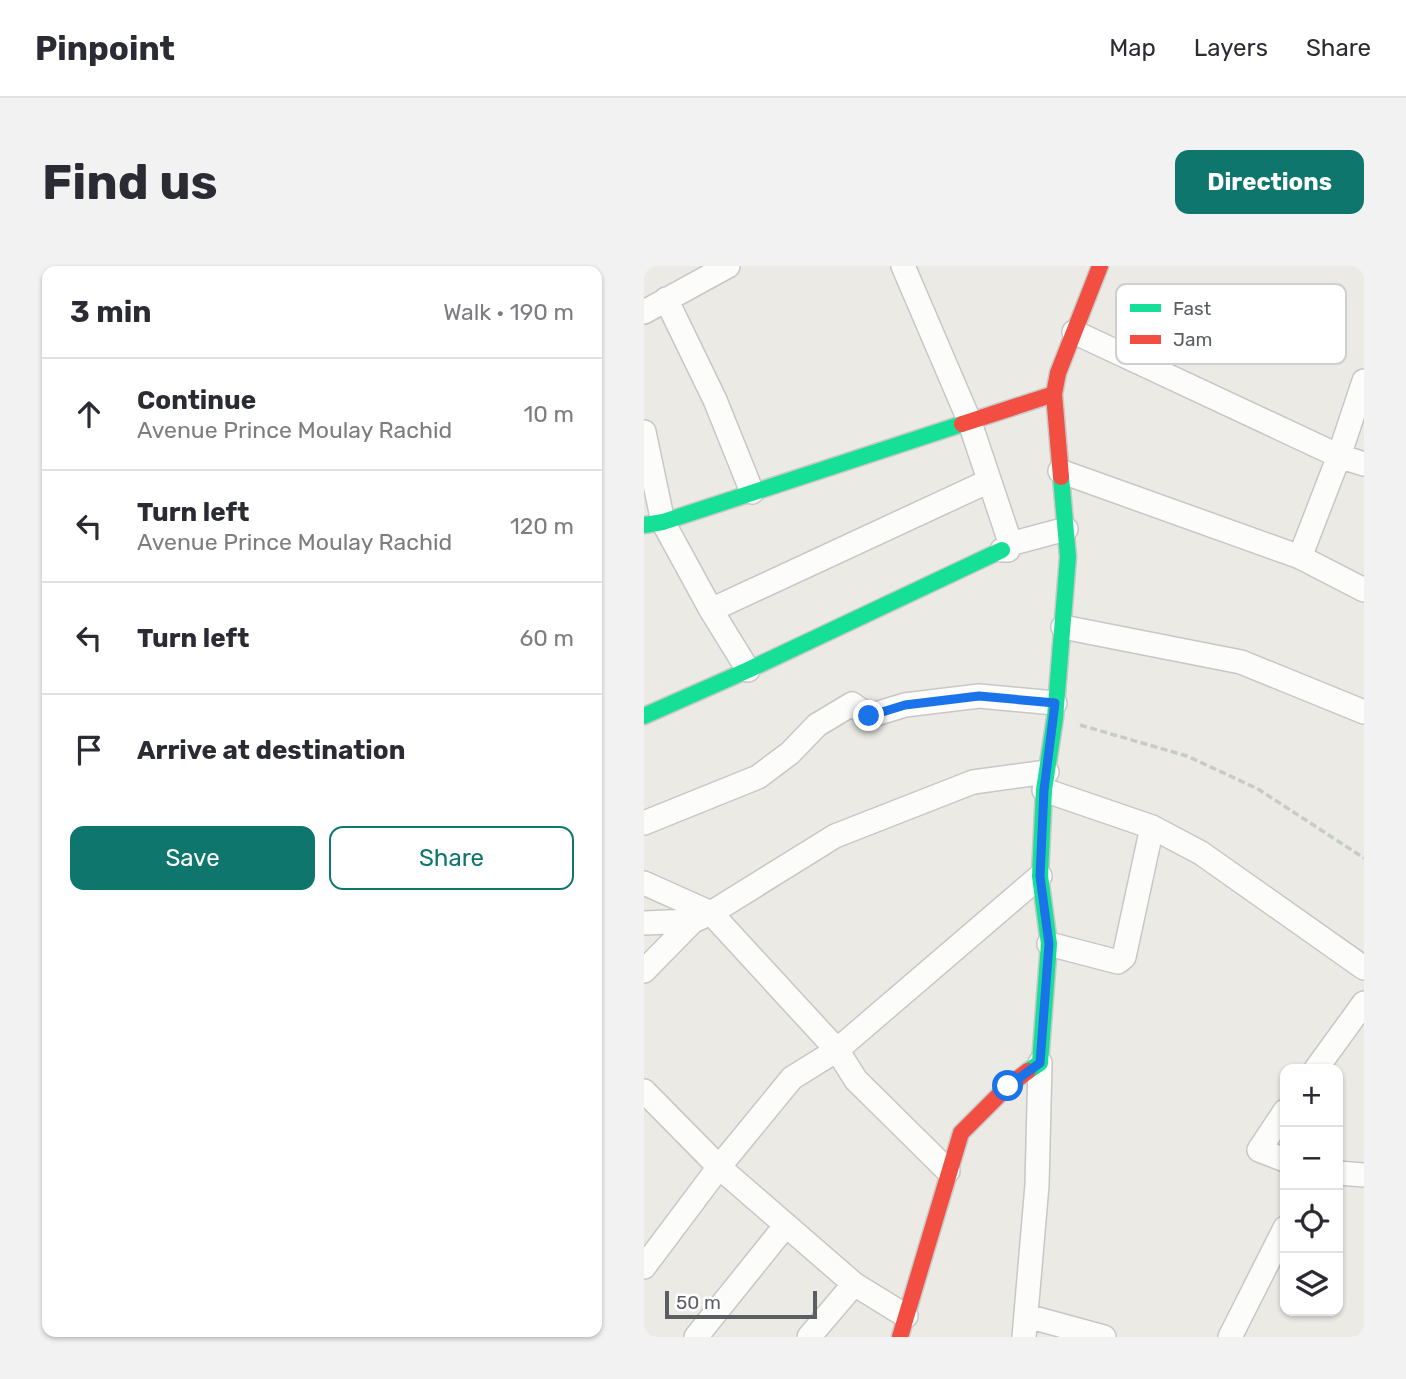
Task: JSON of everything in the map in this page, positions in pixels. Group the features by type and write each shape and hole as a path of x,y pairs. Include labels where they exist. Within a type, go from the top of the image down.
{"street":[{"path":"644,312 728,266"},
{"path":"903,266 969,420 989,481 1006,547"},
{"path":"1100,266 1058,373 1054,394 1068,557 1055,710 1045,781 1040,876 1049,944 1040,1063 1037,1185 1026,1327 1104,1337"},
{"path":"666,299 715,400 752,492"},
{"path":"1074,332 1116,352"},
{"path":"1142,364 1339,456 1364,464"},
{"path":"1300,557 1339,456 1364,381"},
{"path":"653,523 1054,394"},
{"path":"644,432 653,523 748,670"},
{"path":"1060,471 1300,557 1364,590"},
{"path":"711,610 989,481"},
{"path":"644,716 748,670 1006,547 1066,529"},
{"path":"1063,628 1241,662 1364,712"},
{"path":"644,823 758,777 790,753 817,725 852,704 869,716 905,705 979,696 1055,710"},
{"path":"644,971 702,917 835,836 974,782 1045,781 1152,827 1201,853 1364,968"},
{"path":"1049,944 1118,962 1124,957 1152,827"},
{"path":"644,1267 719,1167 792,1078 837,1050 1040,876"},
{"path":"644,883 702,917 837,1050 856,1080 948,1171"},
{"path":"644,923 702,917"},
{"path":"1320,1064 1364,1003"},
{"path":"645,1094 719,1167 903,1326 961,1133 1008,1086 1040,1063"},
{"path":"1280,1118 1259,1150 1280,1158"},
{"path":"1343,1173 1364,1175"},
{"path":"696,1337 786,1225"},
{"path":"1230,1337 1280,1238"},
{"path":"810,1337 854,1284"}],"path":[{"path":"1055,710 1187,756 1258,789 1364,858"}],"traffic: fast":[{"path":"644,525 663,522 962,424"},
{"path":"1028,1071 1040,1063 1049,944 1040,876 1044,790 1055,718 1068,557 1061,477"},
{"path":"644,716 1002,550"}],"traffic: jam":[{"path":"1061,477 1054,394 1058,373 1100,266"},
{"path":"962,424 1054,394"},
{"path":"900,1337 961,1133 1008,1086 1028,1071"}],"route":[{"path":"869,716 905,705 979,696 1055,703 1044,790 1040,876 1049,944 1040,1063 1008,1086"}]}
